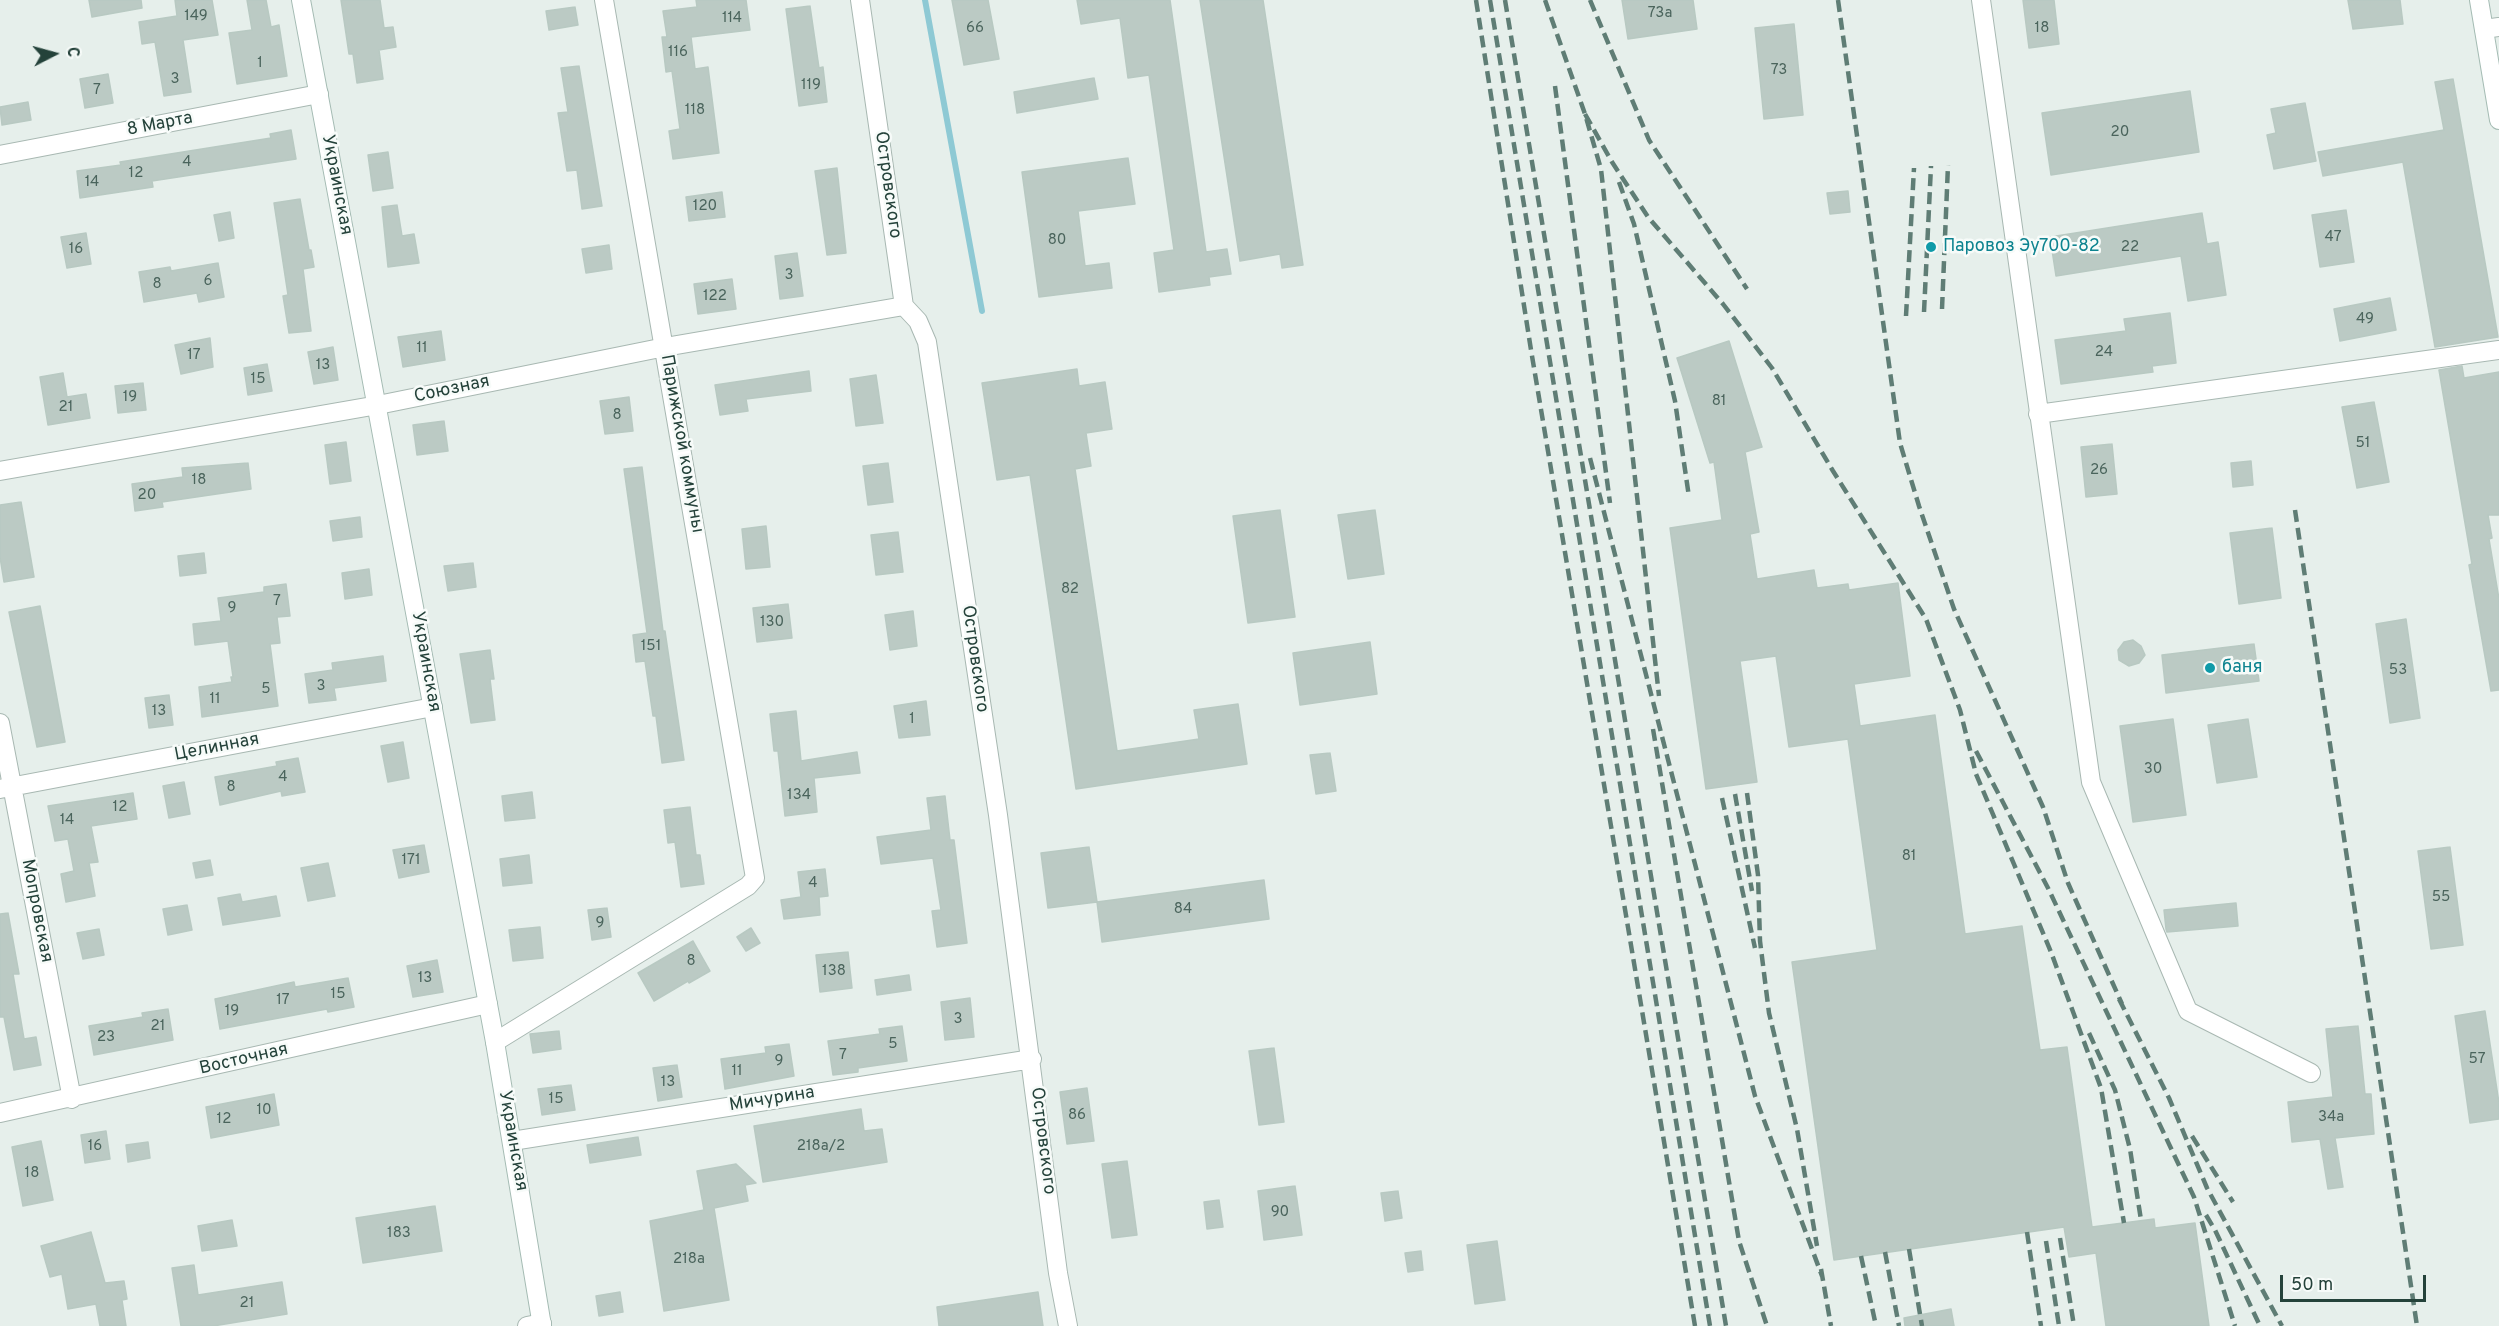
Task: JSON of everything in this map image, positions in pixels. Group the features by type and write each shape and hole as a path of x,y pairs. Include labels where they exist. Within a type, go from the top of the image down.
{"street":[{"name":"Украинская","path":"301,0 495,1042 512,1141 537,1325"},
{"name":"Парижской коммуны","path":"495,1042 748,886 755,878 604,0"},
{"name":"Островского","path":"860,0 904,306 918,321 927,342 998,815 1032,1059 1058,1273 1068,1326"},
{"path":"1981,0 2091,782 2188,1011 2311,1073"},
{"path":"2479,0 2491,28 2499,120"},
{"name":"8 Марта","path":"0,155 319,94"},
{"name":"Союзная","path":"0,471 378,405 664,347 904,306"},
{"path":"2038,414 2499,350"},
{"name":"Целинная","path":"6,788 434,707"},
{"name":"Мопровская","path":"0,723 6,788 72,1099"},
{"name":"Восточная","path":"0,1113 72,1099 488,1004"},
{"name":"Мичурина","path":"512,1141 1032,1059"}],"building":[{"path":"89,0 141,0 142,8 92,17"},
{"path":"175,0 212,0 218,35 183,40 191,92 164,96 155,42 142,44 139,22 177,16"},
{"path":"247,0 266,0 271,27 279,25 287,76 237,84 229,33 252,30"},
{"path":"341,0 380,0 384,28 393,27 396,47 379,50 383,79 357,83 353,54 349,54"},
{"path":"696,0 746,0 750,30 691,37 695,69 708,67 719,153 673,159 669,131 680,129 672,71 666,72 662,37 667,37 663,11 697,7"},
{"path":"952,0 988,0 999,59 964,65"},
{"path":"1077,0 1170,0 1206,252 1227,249 1231,274 1209,277 1210,285 1159,292 1154,253 1174,250 1149,75 1128,78 1120,18 1081,24"},
{"path":"1200,0 1263,0 1303,265 1282,268 1280,254 1240,261"},
{"path":"1622,0 1693,0 1697,29 1628,39"},
{"path":"2023,0 2054,0 2059,44 2029,48"},
{"path":"2348,0 2400,0 2403,24 2353,29"},
{"path":"810,6 819,68 823,67 827,102 799,106 786,9"},
{"path":"575,7 578,25 549,30 546,11"},
{"path":"1794,24 1803,115 1764,119 1755,28"},
{"path":"579,66 602,206 582,209 577,170 567,171 558,113 568,112 561,68"},
{"path":"108,74 113,103 85,108 80,79"},
{"path":"1094,78 1098,99 1017,113 1014,92"},
{"path":"2453,79 2498,337 2435,347 2403,162 2323,176 2318,152 2444,130 2435,82"},
{"path":"2190,91 2199,152 2051,175 2042,113"},
{"path":"28,102 31,120 2,125 0,107"},
{"path":"2305,103 2316,161 2274,169 2267,135 2276,133 2271,109"},
{"path":"291,130 296,159 152,181 153,187 80,198 77,171 271,138 270,134"},
{"path":"388,152 393,188 373,191 368,155"},
{"path":"1128,158 1135,204 1078,211 1085,266 1109,263 1112,288 1039,297 1022,172"},
{"path":"837,168 846,253 827,255 815,171"},
{"path":"1848,191 1850,212 1830,214 1827,193"},
{"path":"722,192 725,217 689,221 686,197"},
{"path":"300,199 314,267 303,269 311,331 289,333 283,296 288,295 274,203"},
{"path":"397,205 402,236 414,234 419,263 388,267 382,207"},
{"path":"2346,210 2354,262 2320,267 2312,215"},
{"path":"230,212 234,238 219,241 214,215"},
{"path":"2202,213 2207,244 2218,242 2226,295 2188,301 2181,256 2056,276 2050,237"},
{"path":"86,233 91,264 67,268 61,237"},
{"path":"609,245 612,269 586,273 582,249"},
{"path":"797,253 803,296 780,299 775,256"},
{"path":"218,263 224,297 199,302 197,293 144,302 139,272 170,267 171,271"},
{"path":"732,279 736,309 698,314 694,284"},
{"path":"2390,298 2396,330 2340,341 2334,309"},
{"path":"2170,313 2176,363 2152,366 2153,372 2061,384 2055,340 2126,331 2124,319"},
{"path":"441,331 445,360 403,367 398,337"},
{"path":"210,338 213,367 181,374 175,345"},
{"path":"1729,341 1762,447 1745,452 1759,532 1750,534 1757,579 1814,570 1817,588 1848,584 1849,590 1898,583 1910,676 1854,684 1860,726 1935,715 1965,934 2022,926 2040,1050 2067,1047 2092,1227 2154,1219 2155,1228 2195,1223 2209,1326 2106,1326 2096,1253 2069,1257 2064,1227 1834,1260 1792,962 1877,950 1848,739 1789,747 1776,656 1740,661 1757,782 1706,789 1670,528 1722,520 1714,462 1710,463 1677,358"},
{"path":"333,347 338,380 314,384 308,352"},
{"path":"267,364 272,391 248,395 244,368"},
{"path":"2462,366 2464,378 2499,372 2499,515 2488,515 2492,538 2489,539 2499,599 2499,690 2491,691 2439,370"},
{"path":"1077,369 1079,386 1105,382 1112,429 1086,433 1091,466 1075,469 1117,751 1199,739 1194,710 1238,704 1247,764 1076,789 1030,475 997,480 982,383"},
{"path":"809,371 811,391 746,399 748,411 720,415 715,385"},
{"path":"63,373 67,397 86,394 90,418 48,425 40,377"},
{"path":"876,375 883,423 856,426 850,379"},
{"path":"143,383 146,410 118,413 115,386"},
{"path":"629,397 633,431 605,434 600,401"},
{"path":"2374,402 2389,482 2357,488 2342,407"},
{"path":"444,421 448,451 417,455 413,425"},
{"path":"346,442 351,481 330,484 325,445"},
{"path":"2112,444 2117,494 2086,497 2081,447"},
{"path":"2251,461 2253,485 2233,487 2231,463"},
{"path":"248,463 251,489 162,502 163,507 135,511 132,484 183,477 182,468"},
{"path":"888,463 893,502 868,505 863,466"},
{"path":"642,467 663,631 665,631 684,760 662,763 656,716 653,716 645,661 636,662 633,635 647,633 624,469"},
{"path":"21,502 34,577 4,582 0,557 0,505"},
{"path":"1280,510 1295,617 1248,623 1233,516"},
{"path":"1375,510 1384,574 1348,579 1338,515"},
{"path":"360,517 362,537 333,541 330,521"},
{"path":"766,526 770,567 746,569 742,529"},
{"path":"2272,528 2281,598 2239,604 2230,533"},
{"path":"898,532 903,572 876,575 871,535"},
{"path":"204,553 206,573 180,576 178,556"},
{"path":"473,563 476,587 448,591 444,566"},
{"path":"369,569 372,595 345,599 342,573"},
{"path":"286,584 290,616 277,617 280,643 270,644 278,706 202,717 199,687 232,682 231,677 233,677 228,641 195,645 193,624 221,621 218,598 264,592 264,587"},
{"path":"788,604 792,638 757,642 753,608"},
{"path":"40,606 65,742 37,747 9,612"},
{"path":"913,611 917,646 890,650 885,615"},
{"path":"2406,619 2420,718 2390,723 2376,624"},
{"path":"2133,640 2141,646 2145,655 2139,663 2129,666 2119,660 2118,650 2124,642"},
{"path":"1370,642 1377,694 1300,705 1293,653"},
{"name":"баня","path":"2254,644 2259,681 2166,693 2162,655"},
{"path":"490,650 494,679 490,679 495,720 471,723 460,654"},
{"path":"383,656 386,681 334,688 336,700 309,703 305,674 333,670 332,663"},
{"path":"169,695 173,725 149,728 145,698"},
{"path":"926,701 930,735 899,738 894,706"},
{"path":"796,711 801,761 857,752 860,773 814,778 817,812 785,816 778,751 774,751 770,714"},
{"path":"2173,719 2186,815 2133,822 2120,726"},
{"path":"2248,719 2257,777 2217,783 2208,725"},
{"path":"403,742 409,778 388,782 381,746"},
{"path":"1330,753 1336,791 1316,794 1310,755"},
{"path":"298,758 305,792 282,796 281,791 220,805 215,777 277,766 276,762"},
{"path":"184,782 190,814 169,818 163,786"},
{"path":"532,792 535,818 505,821 502,796"},
{"path":"133,793 137,819 91,826 98,862 89,863 95,896 66,902 61,874 74,871 68,839 55,841 48,806"},
{"path":"945,796 950,840 954,840 967,943 937,947 932,911 941,910 933,858 881,864 877,837 931,830 927,798"},
{"path":"690,807 696,855 700,855 704,884 681,887 675,842 668,843 664,810"},
{"path":"424,845 429,872 399,878 393,850"},
{"path":"1089,847 1097,902 1048,908 1041,853"},
{"path":"2450,847 2463,945 2431,949 2418,851"},
{"path":"529,855 532,883 503,886 500,859"},
{"path":"210,860 213,875 196,878 193,863"},
{"path":"328,863 335,896 308,901 301,868"},
{"path":"825,869 828,896 819,897 820,915 784,919 781,900 801,897 798,872"},
{"path":"1264,880 1269,919 1102,942 1097,902"},
{"path":"240,894 242,902 276,896 280,916 223,925 218,898"},
{"path":"2236,903 2238,926 2167,932 2164,910"},
{"path":"187,905 192,930 168,935 163,909"},
{"path":"607,908 611,937 592,940 588,910"},
{"path":"8,913 19,974 13,974 24,1039 36,1037 41,1065 14,1070 4,1017 0,1017 0,914"},
{"path":"540,927 543,958 513,961 509,930"},
{"path":"751,928 760,943 746,951 737,937"},
{"path":"99,929 104,955 83,959 77,933"},
{"path":"693,941 710,971 654,1001 638,973"},
{"path":"848,952 852,988 820,992 816,955"},
{"path":"437,960 443,992 413,997 407,966"},
{"path":"909,975 911,990 877,995 875,980"},
{"path":"348,978 354,1007 328,1012 327,1009 220,1029 215,999 294,982 295,987"},
{"path":"970,998 974,1037 945,1040 941,1002"},
{"path":"168,1009 173,1040 94,1055 89,1026 143,1017 142,1013"},
{"path":"2485,1011 2499,1103 2499,1119 2470,1123 2455,1016"},
{"path":"902,1026 907,1061 858,1068 858,1072 833,1075 828,1041 880,1034 879,1029"},
{"path":"2358,1026 2365,1094 2371,1094 2374,1134 2335,1138 2343,1187 2328,1189 2320,1139 2292,1142 2288,1102 2333,1097 2326,1029"},
{"path":"559,1031 561,1049 533,1053 530,1034"},
{"path":"789,1044 794,1076 725,1089 721,1059 766,1053 765,1047"},
{"path":"1274,1048 1284,1122 1259,1125 1249,1051"},
{"path":"677,1065 682,1097 658,1101 653,1068"},
{"path":"571,1085 575,1110 542,1115 538,1089"},
{"path":"1087,1088 1094,1141 1067,1144 1060,1092"},
{"path":"274,1094 279,1125 211,1138 206,1107"},
{"path":"861,1109 864,1131 882,1129 887,1162 763,1182 754,1126"},
{"path":"106,1131 110,1159 85,1163 81,1135"},
{"path":"638,1137 641,1155 590,1163 587,1145"},
{"path":"41,1141 53,1200 23,1206 12,1147"},
{"path":"148,1142 150,1158 128,1162 126,1145"},
{"path":"1127,1161 1137,1235 1112,1238 1102,1164"},
{"path":"736,1164 756,1183 745,1185 748,1201 714,1208 729,1300 664,1311 650,1221 704,1210 697,1171"},
{"path":"1295,1186 1302,1235 1264,1240 1258,1191"},
{"path":"1398,1191 1402,1218 1385,1221 1381,1193"},
{"path":"1219,1200 1223,1227 1207,1229 1204,1202"},
{"path":"435,1206 442,1251 363,1263 356,1218"},
{"path":"232,1220 237,1246 202,1251 198,1226"},
{"path":"91,1232 105,1283 124,1281 127,1299 122,1300 126,1326 100,1326 96,1304 68,1309 62,1274 50,1277 41,1246"},
{"path":"1497,1241 1505,1300 1475,1304 1467,1245"},
{"path":"1421,1251 1423,1270 1408,1272 1405,1253"},
{"path":"194,1265 198,1295 282,1282 287,1314 213,1326 181,1326 172,1268"},
{"path":"620,1292 623,1312 599,1316 596,1296"},
{"path":"1038,1292 1043,1326 939,1326 937,1307"},
{"path":"1951,1309 1954,1326 1905,1326 1904,1318"}],"waterway":[{"path":"925,0 982,311"}],"railway":[{"path":"1476,0 1531,350 1695,1326"},
{"path":"1490,0 1710,1326"},
{"path":"1505,0 1726,1326"},
{"path":"1545,0 1585,114 1601,169 1659,696"},
{"path":"1590,0 1649,140 1747,289"},
{"path":"1838,0 1900,443 1954,609 2043,807 2068,883 2122,1004"},
{"path":"1555,86 1610,503"},
{"path":"1585,114 1612,162 1648,217 1723,304 1772,368 1833,471 1926,619 1960,710 1976,774 2051,952 2101,1088 2124,1223"},
{"path":"1942,309 1948,165"},
{"path":"1924,312 1931,166"},
{"path":"1906,316 1914,168"},
{"path":"1619,182 1634,224 1675,401 1689,497"},
{"path":"1590,458 1755,1096 1822,1276"},
{"path":"2295,510 2417,1326"},
{"path":"1653,729 1739,1241 1767,1326"},
{"path":"1976,751 2048,888 2194,1197 2235,1326"},
{"path":"1747,793 1758,875 1760,941 1769,1013 1797,1129 1817,1246"},
{"path":"1735,794 1752,891"},
{"path":"1722,798 1755,948"},
{"path":"2119,999 2169,1098 2207,1188 2282,1326"},
{"path":"2089,1033 2115,1090 2130,1149 2141,1220"},
{"path":"2192,1136 2233,1202"},
{"path":"2206,1215 2260,1326"},
{"path":"2027,1232 2041,1326"},
{"path":"2060,1238 2074,1326"},
{"path":"2046,1241 2059,1326"},
{"path":"1909,1249 1922,1326"},
{"path":"1885,1252 1899,1326"},
{"path":"1861,1256 1876,1326"},
{"path":"1821,1269 1831,1326"}],"place":[{"name":"Паровоз Эу700-82","path":"1931,247"},
{"name":"баня","path":"2210,668"}]}
